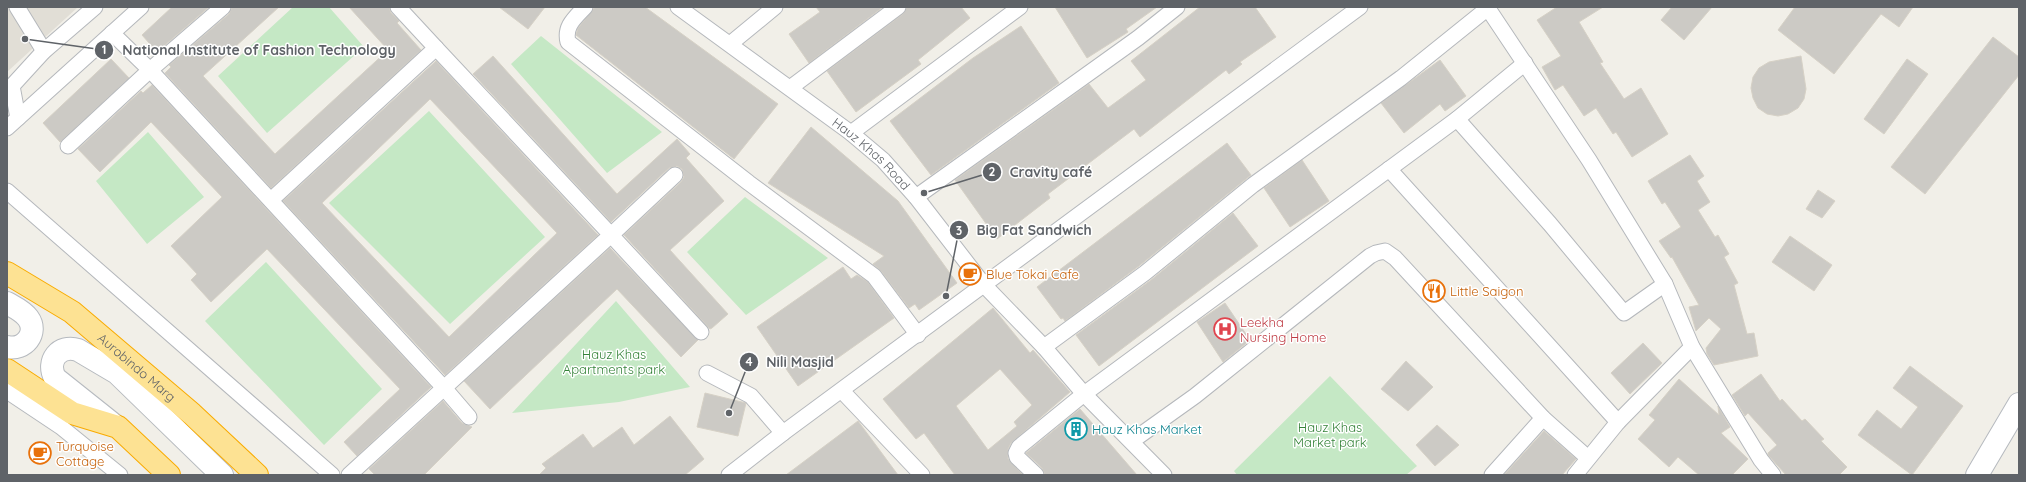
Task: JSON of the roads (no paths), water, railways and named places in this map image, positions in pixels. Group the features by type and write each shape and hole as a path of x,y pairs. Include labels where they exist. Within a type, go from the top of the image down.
{"highway":[{"name":"Aurobindo Marg","path":"7,274 72,312 192,414 256,475"},
{"path":"7,370 72,413 118,428 169,475"}],"main road":[{"path":"7,303 29,319 31,332 24,344 19,348 7,347"},
{"path":"118,428 55,378 51,367 52,361 60,351 72,348 78,350 117,372 222,475"},
{"path":"1977,475 2019,404"}],"street":[{"path":"17,7 44,51"},
{"path":"12,123 12,86 44,51 95,7"},
{"path":"12,123 141,7"},
{"path":"68,146 150,70 223,7"},
{"path":"398,7 701,332"},
{"path":"585,7 569,26 567,35 568,42 749,183 874,276 918,335"},
{"name":"Hauz Khas Road","path":"678,7 852,133 883,160 916,197 984,285 1044,347 1084,394 1164,475"},
{"path":"730,44 775,7"},
{"path":"790,88 898,7"},
{"path":"852,133 1020,7"},
{"path":"916,197 1138,38 1177,7"},
{"path":"729,475 783,433 918,335 1360,7"},
{"path":"1044,347 1145,273 1253,186 1401,78 1488,8 1589,160 1665,284 1692,347 1769,474"},
{"path":"112,33 150,70 271,200 469,417"},
{"path":"271,200 436,48"},
{"path":"1036,475 1017,457 1017,450 1084,394 1457,119 1525,63"},
{"path":"1457,119 1550,224 1624,313 1665,284"},
{"path":"1389,169 1618,422"},
{"path":"349,475 445,389 675,175"},
{"path":"7,191 332,475"},
{"path":"1132,441 1195,396 1370,256 1381,251 1385,251 1395,258 1543,418 1588,458"},
{"path":"1575,475 1618,422 1692,347"},
{"path":"707,373 752,396 783,433"},
{"path":"7,391 61,427 120,475"},
{"path":"842,391 922,475"},
{"path":"1492,475 1543,418"}],"place":[{"name":"National Institute of Fashion Technology","path":"25,39"},
{"name":"Cravity café","path":"924,193"},
{"name":"Blue Tokai Cafe","path":"970,274"},
{"name":"Little Saigon","path":"1434,291"},
{"name":"Big Fat Sandwich","path":"946,296"},
{"name":"Leekha Nursing Home","path":"1225,329"},
{"name":"Nili Masjid","path":"729,413"},
{"name":"Hauz Khas Market","path":"1076,429"},
{"name":"Turquoise Cottage","path":"40,453"}],"park label":[{"name":"Hauz Khas Apartments park","path":"614,362"},
{"name":"Hauz Khas Market park","path":"1330,434"}]}
